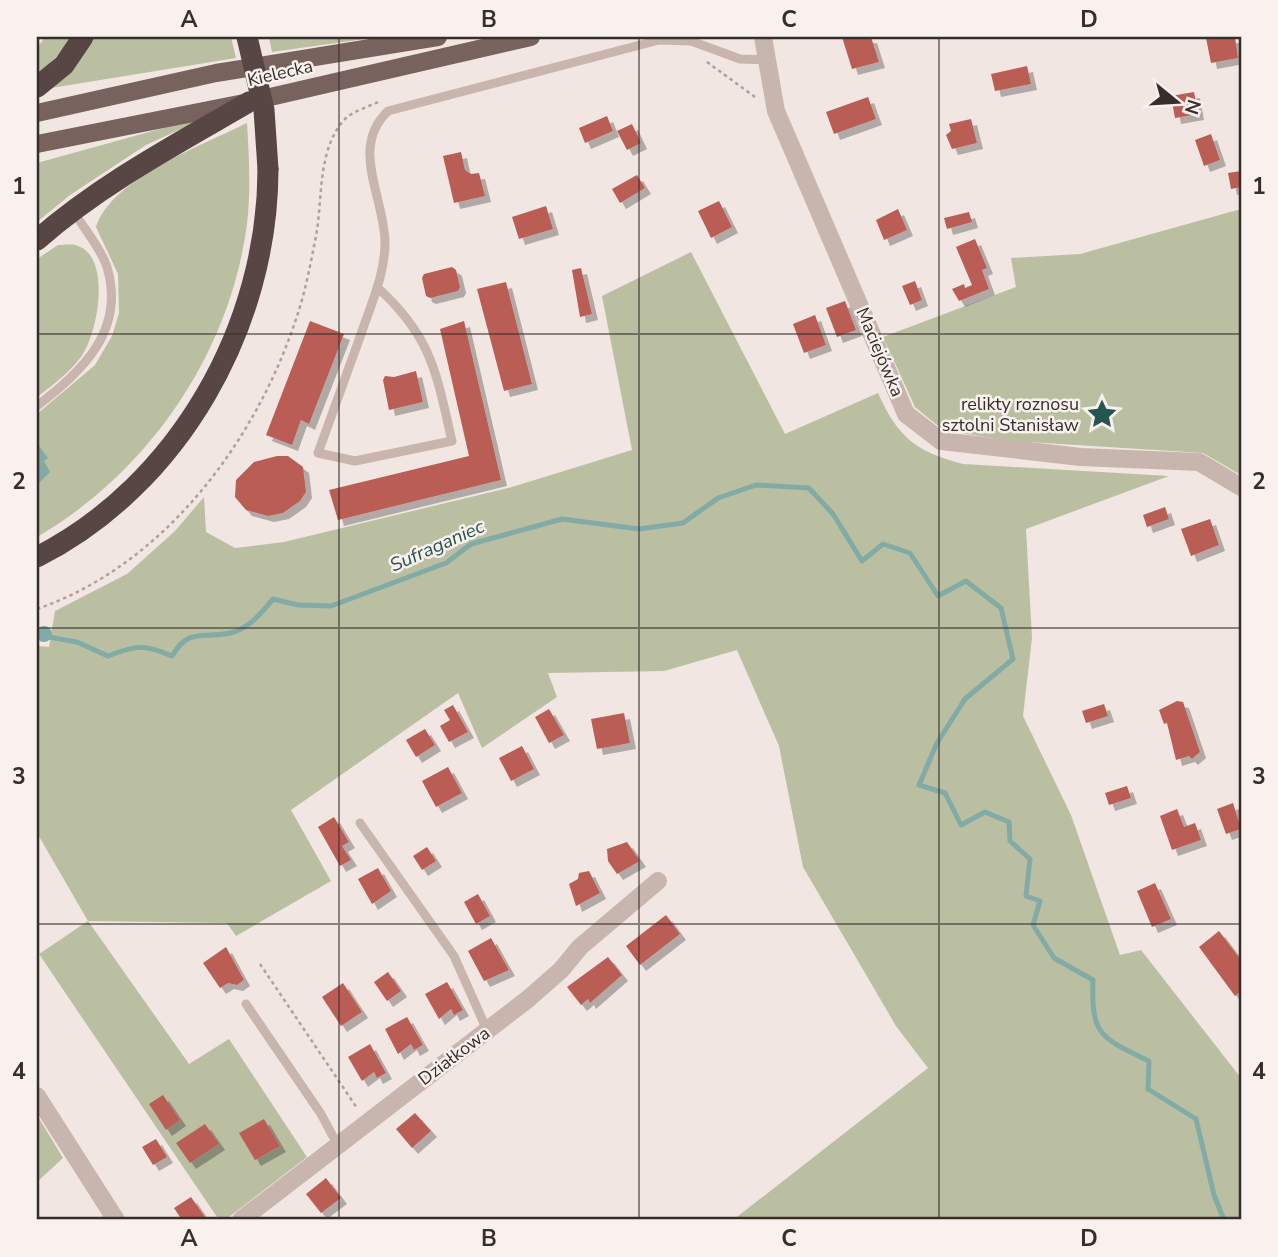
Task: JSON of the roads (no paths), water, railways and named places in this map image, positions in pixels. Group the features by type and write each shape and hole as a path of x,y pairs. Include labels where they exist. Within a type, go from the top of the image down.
{"highway":[{"path":"37,87 64,65 83,37"},
{"path":"37,557 92,521 135,485 168,448 200,405 228,352 252,287 263,234 268,169 264,110 247,37"},
{"path":"37,240 73,210 133,168 249,102"}],"main road":[{"name":"Kielecka","path":"37,113 203,75 438,37"},
{"name":"Kielecka","path":"37,144 249,102 531,37"}],"street":[{"name":"Maciejówka","path":"764,37 776,111 906,414 941,441 1081,457 1199,462 1241,487"},
{"name":"Działkowa","path":"241,1220 561,971 580,947 657,881"},
{"path":"37,1096 116,1220"}],"lane":[{"path":"377,286 416,331 432,358 452,441 355,461 337,459 318,453 377,286 385,239 368,148 372,132 388,111 659,40 677,39 740,60 768,60"},
{"path":"37,406 92,359 106,326 112,296 106,265 73,210"},
{"path":"360,823 454,956 487,1030"},
{"path":"246,1004 321,1114 337,1144"}],"water":[{"path":"39,446 48,458 44,461 50,472 37,485"},
{"path":"44,626 50,628 50,640 44,642 38,640 36,634 38,628"}],"waterway":[{"name":"Sufraganiec","path":"37,635 77,642 108,656 140,647 172,656 178,647 190,638 220,635 243,628 273,599 298,605 331,606 446,563 471,544 562,519 639,529 683,523 718,498 756,485 809,488 833,514 862,561 883,544 910,553 938,596 966,581 1001,608 1013,659 965,699 937,743 919,785 945,793 961,825 985,812 1009,822 1010,841 1030,859 1026,896 1040,901 1033,925 1054,958 1093,980 1097,1024 1110,1040 1149,1061 1148,1089 1196,1119 1214,1195 1224,1220"}],"place":[{"name":"relikty roznosu sztolni Stanisław","path":"1102,414"}]}
